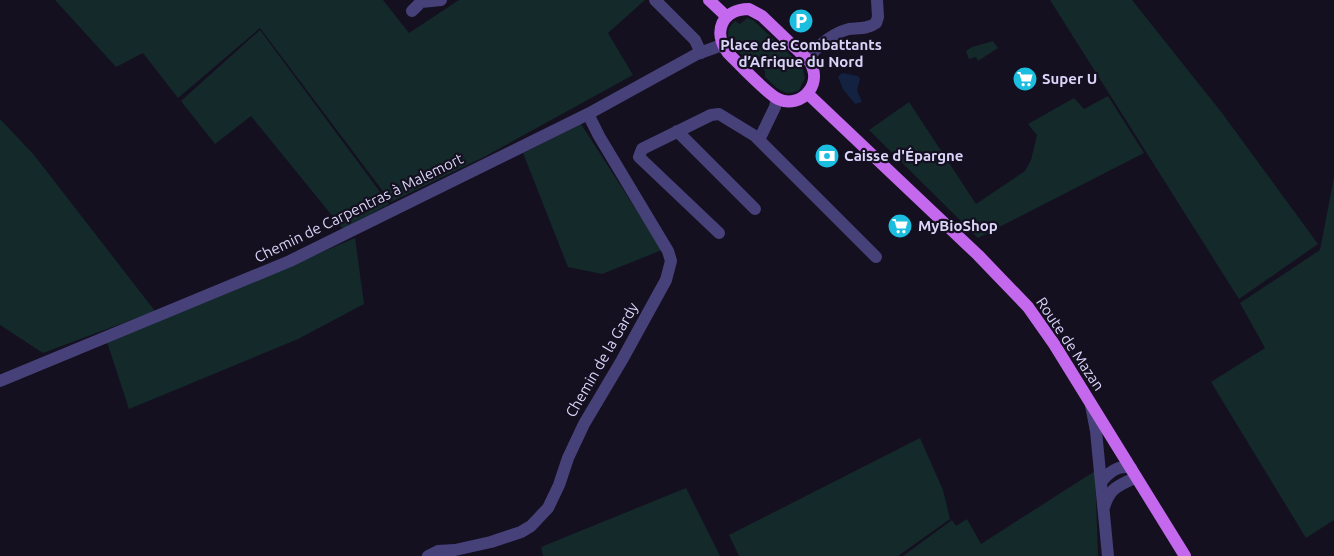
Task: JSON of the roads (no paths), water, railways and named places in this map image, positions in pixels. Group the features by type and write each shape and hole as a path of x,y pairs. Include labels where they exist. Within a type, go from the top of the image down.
{"main road":[{"path":"709,0 727,17"},
{"path":"739,10 754,11 762,16 812,66 814,83 808,94 799,100 791,101 777,98 728,53 722,45 720,34 727,17 739,10"},
{"name":"Route de Mazan","path":"808,94 978,255 1028,307 1054,344 1185,556"}],"street":[{"path":"412,11 421,2 441,0"},
{"path":"655,0 695,40 701,53"},
{"path":"806,58 817,47 836,34 847,30 868,27 876,23 878,0"},
{"name":"Chemin de Carpentras à Malemort","path":"0,381 290,261 588,114 701,53 722,45"},
{"path":"759,140 775,107 777,98"},
{"name":"Chemin de la Gardy","path":"428,556 438,551 455,550 491,542 521,532 531,526 548,508 584,424 666,280 671,261 668,251 599,136 588,114"},
{"path":"719,234 639,157 642,149 711,115 719,114 759,140 876,257"},
{"path":"678,131 755,209"},
{"path":"1090,403 1096,432 1108,556"},
{"path":"1101,482 1109,473 1121,466 1134,472 1110,492 1104,507"}],"water":[{"path":"842,73 858,76 860,79 857,90 862,102 855,104 843,89 838,77"}],"place":[{"name":"Place des Combattants d’Afrique du Nord","path":"801,21"},
{"name":"Super U","path":"1025,79"},
{"name":"Caisse d'Épargne","path":"827,156"},
{"name":"MyBioShop","path":"900,226"}]}
